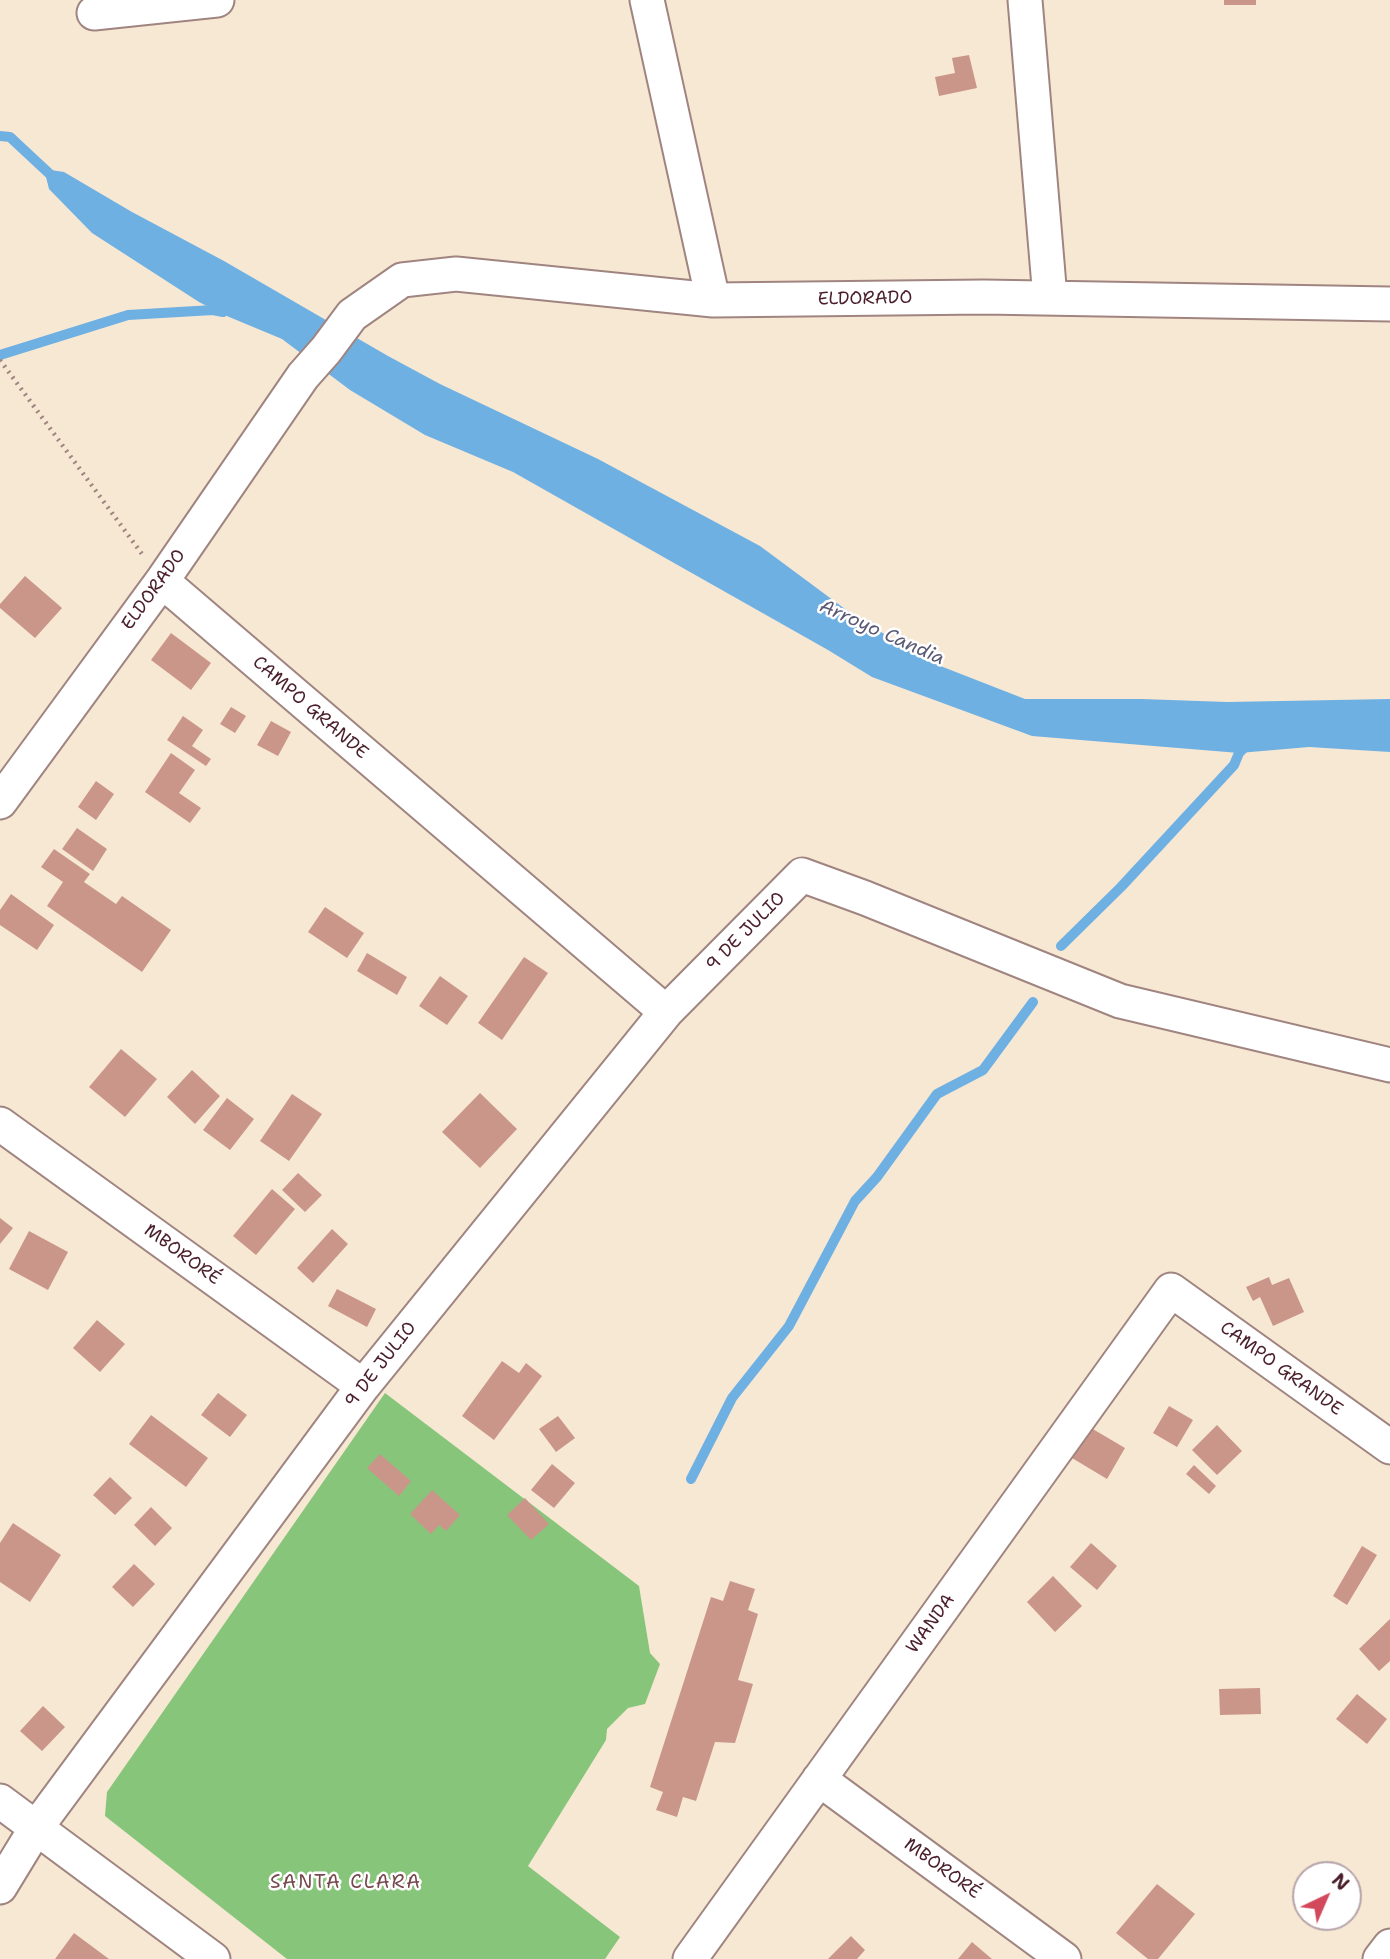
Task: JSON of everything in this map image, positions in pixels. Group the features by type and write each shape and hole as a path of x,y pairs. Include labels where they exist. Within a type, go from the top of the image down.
{"street":[{"path":"94,13 217,0"},
{"path":"647,0 713,300"},
{"path":"1025,0 1049,298"},
{"name":"ELDORADO","path":"0,802 162,581 303,376 352,314 402,280 456,274 713,300 1049,298 1390,304"},
{"name":"CAMPO GRANDE","path":"162,581 666,1012"},
{"name":"9 DE JULIO","path":"0,1887 36,1828 363,1386 666,1012 802,875 1120,1001 1390,1065"},
{"name":"MBORORÉ","path":"0,1124 363,1386"},
{"name":"CAMPO GRANDE","path":"1171,1290 1390,1447"},
{"name":"WANDA","path":"690,1959 1171,1290"},
{"name":"MBORORÉ","path":"820,1779 1064,1959"},
{"path":"0,1801 213,1959"},
{"path":"1380,1959 1390,1945"}],"path":[{"path":"0,360 162,581"}],"green space":[{"path":"385,1393 639,1586 650,1653 660,1664 645,1704 628,1708 607,1729 606,1740 528,1866 620,1937 605,1959 287,1959 105,1816 107,1792"}],"water":[{"name":"Arroyo Candia","path":"44,169 64,172 440,384 598,459 760,546 845,609 925,660 1025,699 1227,702 1390,699 1390,752 1309,747 1239,753 1032,736 872,677 513,472 425,435 350,390 282,339 199,302 92,233 49,189"}],"building":[{"path":"1224,0 1256,0 1256,5 1224,5"},
{"path":"969,55 977,88 939,96 935,77 955,73 952,58"},
{"path":"25,576 62,608 35,638 0,608 0,604"},
{"path":"171,633 211,663 191,690 151,660"},
{"path":"231,707 246,716 235,733 220,724"},
{"path":"183,716 203,730 192,746 211,759 206,766 167,740"},
{"path":"271,721 291,732 278,756 257,745"},
{"path":"171,753 195,770 179,793 201,808 190,823 145,792"},
{"path":"96,781 114,794 96,820 78,807"},
{"path":"77,828 107,849 93,871 62,849"},
{"path":"54,849 90,874 84,882 116,904 122,896 171,930 142,972 47,906 63,882 41,867"},
{"path":"11,894 54,925 37,950 0,925 0,910"},
{"path":"325,907 364,933 347,958 308,932"},
{"path":"367,953 407,977 397,995 357,971"},
{"path":"524,957 548,973 502,1040 478,1023"},
{"path":"440,976 468,996 447,1025 419,1006"},
{"path":"121,1049 157,1079 125,1117 89,1087"},
{"path":"192,1070 220,1096 195,1124 167,1097"},
{"path":"480,1093 517,1129 480,1168 442,1132"},
{"path":"292,1094 322,1114 289,1161 260,1141"},
{"path":"227,1098 254,1119 230,1150 203,1130"},
{"path":"298,1173 322,1195 305,1212 282,1190"},
{"path":"272,1189 295,1209 256,1255 233,1236"},
{"path":"0,1218 13,1228 0,1244"},
{"path":"332,1229 348,1244 313,1283 297,1268"},
{"path":"29,1231 68,1252 48,1290 9,1269"},
{"path":"1269,1277 1272,1285 1289,1278 1304,1312 1273,1326 1260,1297 1253,1301 1246,1287"},
{"path":"337,1289 376,1309 367,1327 328,1306"},
{"path":"97,1320 125,1344 100,1372 73,1348"},
{"path":"502,1361 519,1373 526,1363 542,1376 494,1440 462,1416"},
{"path":"218,1393 247,1415 230,1437 201,1415"},
{"path":"1169,1406 1193,1420 1177,1447 1153,1433"},
{"path":"151,1415 208,1458 186,1487 129,1444"},
{"path":"558,1416 575,1438 556,1452 539,1429"},
{"path":"1086,1425 1125,1448 1107,1479 1067,1455"},
{"path":"1217,1425 1242,1451 1217,1475 1192,1450"},
{"path":"380,1454 411,1481 399,1496 367,1468"},
{"path":"552,1464 575,1483 554,1508 531,1490"},
{"path":"1194,1465 1216,1486 1209,1494 1186,1474"},
{"path":"110,1477 132,1498 115,1515 93,1495"},
{"path":"432,1490 460,1515 446,1531 439,1525 431,1534 410,1514"},
{"path":"525,1498 549,1524 531,1540 507,1515"},
{"path":"151,1507 172,1528 155,1546 134,1525"},
{"path":"13,1523 61,1555 30,1602 0,1582 0,1543"},
{"path":"1091,1543 1117,1566 1097,1590 1070,1567"},
{"path":"1362,1546 1377,1555 1347,1605 1333,1596"},
{"path":"134,1564 155,1584 133,1607 112,1587"},
{"path":"1053,1576 1082,1606 1055,1632 1027,1602"},
{"path":"730,1581 755,1589 748,1610 758,1614 738,1680 753,1684 735,1743 715,1742 696,1801 683,1797 677,1817 656,1810 663,1792 650,1787 711,1597 723,1601"},
{"path":"1390,1619 1390,1661 1379,1671 1359,1649"},
{"path":"1260,1688 1261,1714 1220,1715 1219,1689"},
{"path":"1357,1694 1387,1719 1367,1744 1336,1719"},
{"path":"43,1706 65,1727 42,1751 20,1731"},
{"path":"1157,1884 1195,1914 1158,1959 1148,1959 1116,1933"},
{"path":"74,1933 109,1959 55,1959"},
{"path":"851,1936 865,1950 857,1959 828,1959"},
{"path":"972,1942 992,1959 958,1959"}],"waterway":[{"path":"0,136 10,137 54,178"},
{"path":"0,355 128,315 213,310 223,312"},
{"path":"1061,946 1121,887 1234,765 1239,753 1248,744"},
{"path":"691,1479 732,1398 789,1326 855,1201 877,1177 937,1094 983,1070 1033,1002"}],"district":[{"name":"SANTA CLARA","path":"346,1883"}]}
